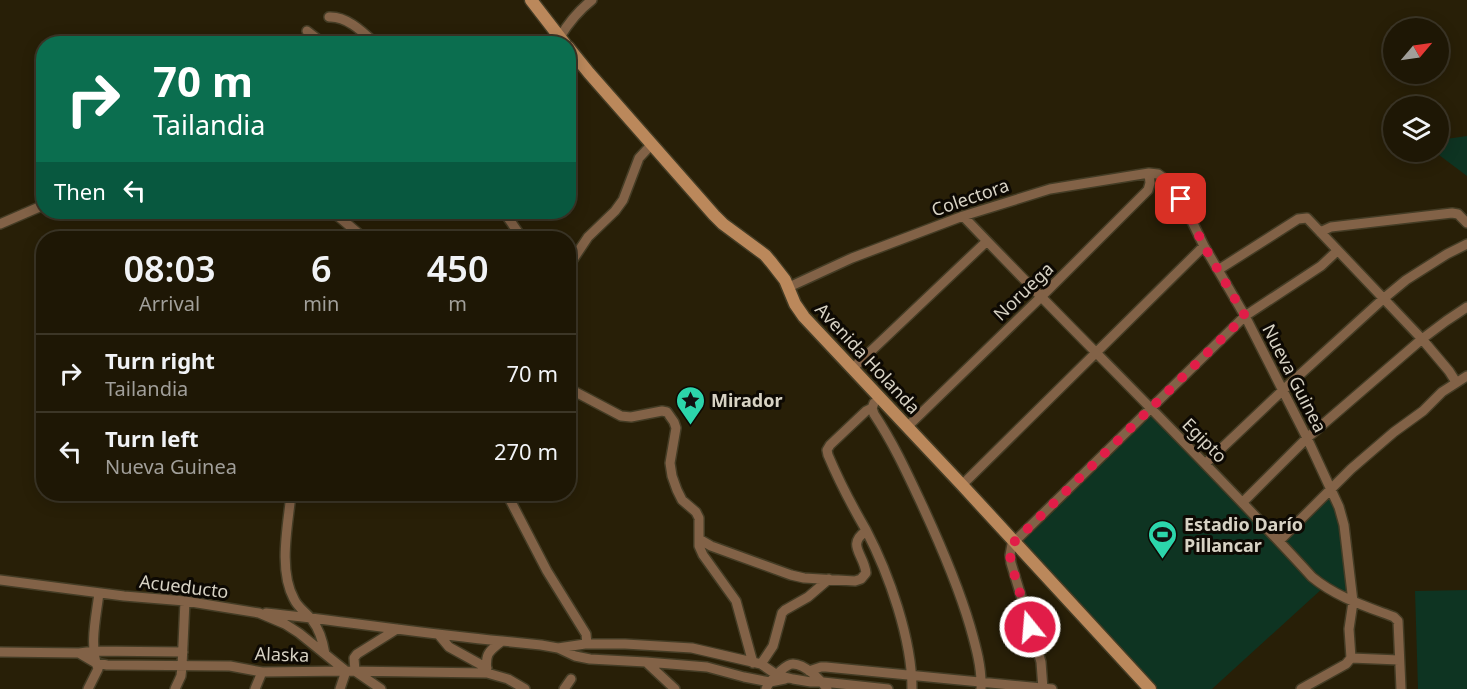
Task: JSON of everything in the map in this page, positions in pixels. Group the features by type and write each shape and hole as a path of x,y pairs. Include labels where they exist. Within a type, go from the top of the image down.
{"street":[{"path":"531,0 560,36"},
{"path":"564,36 568,23 592,0"},
{"path":"329,17 338,17 366,36"},
{"path":"307,31 314,36"},
{"name":"Avenida Holanda","path":"576,58 723,224 765,255 779,271 800,312 852,369 875,402 907,427 962,484 1150,689"},
{"path":"576,255 588,237 615,211 622,200 639,158 651,145"},
{"name":"Colectora","path":"789,288 852,258 963,216 1050,189 1149,173"},
{"name":"Nueva Guinea","path":"1149,173 1158,174 1169,183 1181,199 1204,246 1245,316 1331,489 1344,525 1353,602 1349,629 1351,658"},
{"name":"Noruega","path":"907,427 1148,190 1149,173"},
{"path":"0,224 36,208"},
{"path":"1320,232 1331,227 1452,213 1458,214 1467,223"},
{"name":"Egipto","path":"963,216 1243,502 1312,577 1324,587 1353,602 1394,617 1398,621 1399,660"},
{"path":"1218,270 1298,219 1307,218 1422,339 1456,382"},
{"path":"339,219 354,231"},
{"path":"852,369 987,241"},
{"path":"1205,464 1383,299 1406,280 1467,244"},
{"path":"962,484 1204,246"},
{"path":"808,671 826,667 981,686 1046,689 1041,662 1011,563 1010,550 1014,541 1245,316 1321,266 1337,251"},
{"path":"1243,502 1307,438 1422,339 1467,307"},
{"path":"1280,541 1331,489 1382,443 1423,411 1442,392 1467,376"},
{"path":"576,392 621,417 662,411 667,412 674,422 676,428 670,463 677,490 682,500 696,512 699,518 699,546 736,602 757,664 771,682"},
{"path":"875,402 827,450 894,596 910,658 912,689"},
{"path":"875,402 874,414 898,453 936,535 960,596 980,666 981,686"},
{"path":"290,501 286,546 288,585 294,601 311,618 318,629 325,654"},
{"path":"511,501 547,571 586,634 587,644"},
{"path":"699,539 711,546 791,575 804,578 855,580 861,579 866,573 856,540 866,531"},
{"path":"757,664 773,646 785,610 808,597 829,579"},
{"name":"Acueducto","path":"0,580 185,601 253,612 285,624 350,671 381,689"},
{"path":"88,689 98,673 93,642 99,593"},
{"path":"175,689 181,676 185,601"},
{"path":"253,612 541,645 590,659 708,667 771,682 789,678 825,685 888,689"},
{"path":"340,689 357,654 397,629"},
{"path":"440,635 449,647 487,671 525,689"},
{"path":"487,671 488,654 502,641"},
{"path":"558,648 587,644 625,644 692,648 757,664"},
{"name":"Alaska","path":"0,652 183,652"},
{"name":"Alaska","path":"79,653 96,663 107,665 230,666 262,672 487,671"},
{"path":"1301,689 1346,664 1351,658 1399,660 1401,689"},
{"path":"646,662 675,689"},
{"path":"771,682 787,666 793,664 819,678 825,685"},
{"path":"255,689 262,672"},
{"path":"564,689 571,679"}],"green space":[{"path":"1467,136 1467,176 1448,162 1449,139"},
{"name":"Estadio Darío Pillancar","path":"1150,409 1279,541 1331,489 1339,507 1353,602 1324,587 1212,689 1150,689 1014,541"},
{"path":"1467,590 1467,689 1418,689 1415,591"}],"place":[{"name":"Mirador","path":"690,426"},
{"name":"Estadio Darío Pillancar","path":"1163,560"}],"route":[{"path":"1030,627 1011,563 1012,544 1245,316 1204,246 1181,199"}]}
